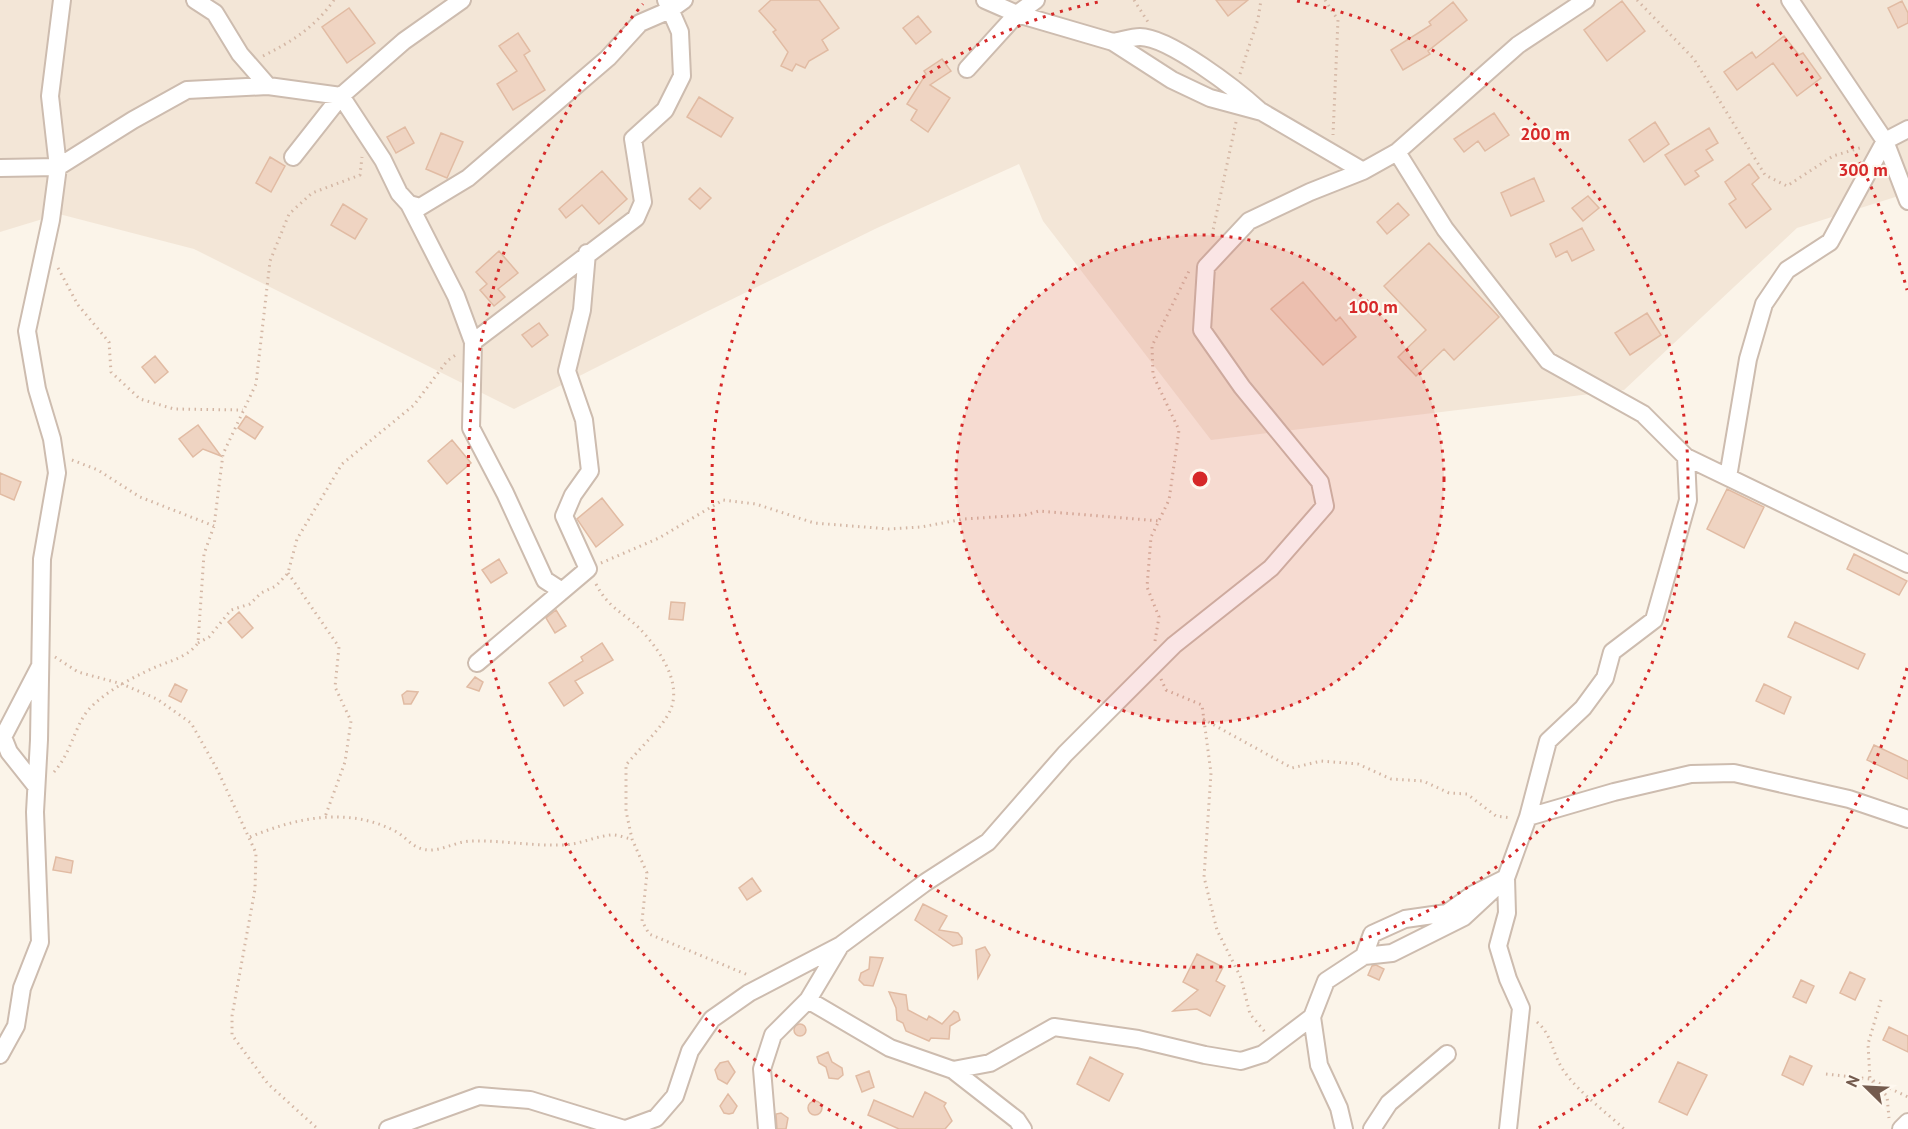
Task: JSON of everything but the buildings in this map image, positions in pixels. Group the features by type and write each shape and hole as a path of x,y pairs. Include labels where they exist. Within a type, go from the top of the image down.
{"street":[{"path":"0,1055 16,1026 22,988 40,942 36,786 42,559 57,473 36,389 27,332 46,244 58,167 50,96 62,0"},
{"path":"195,0 215,13 248,63 268,86"},
{"path":"293,157 341,96 404,41 462,0"},
{"path":"985,0 1017,14 1113,42 1172,80 1210,98 1237,98"},
{"path":"967,69 1017,14 1036,0"},
{"path":"388,1129 478,1096 530,1100 625,1129 656,1118 675,1096 690,1052 712,1019 749,993 841,945 926,882 988,842 1065,754 1174,645 1271,568 1325,506 1320,482 1242,387 1202,330 1206,267 1249,221 1310,192 1363,171 1397,152 1518,45 1586,0"},
{"path":"1790,0 1885,141 1908,201"},
{"path":"409,204 420,207 468,178 608,58 640,23 673,3 680,32 682,76 665,110 633,139 643,202 636,218 473,342"},
{"path":"1113,42 1142,37 1162,44 1217,75 1237,98 1363,171"},
{"path":"0,168 58,167 133,120 187,90 268,86 341,96 366,134 399,193 409,204 456,296 473,342 471,428 505,493 545,580 562,591"},
{"path":"1728,477 1748,359 1764,304 1787,270 1830,242 1885,141 1908,129"},
{"path":"1397,152 1445,229 1502,298 1548,361 1643,414 1686,457 1908,564"},
{"path":"477,663 588,569 564,516 573,495 590,471 584,420 567,371 582,310 587,254"},
{"path":"1508,1129 1521,1008 1508,979 1498,946 1507,913 1506,878 1527,817 1548,741 1583,708 1605,678 1612,652 1654,620 1688,500 1686,457"},
{"path":"36,786 9,752 3,737 39,667"},
{"path":"1527,817 1614,792 1680,777 1734,772 1850,799 1908,819"},
{"path":"1364,956 1372,934 1405,919 1447,913 1472,895 1506,878"},
{"path":"1344,1129 1339,1108 1319,1065 1312,1017 1326,981 1364,956 1392,953 1464,917 1506,878"},
{"path":"1394,924 1427,937"},
{"path":"767,1129 762,1069 773,1035 808,1000 841,945"},
{"path":"808,1000 890,1048 953,1070 1017,1120 1023,1129"},
{"path":"953,1070 990,1063 1054,1027 1138,1039 1241,1061 1263,1054 1312,1017"},
{"path":"1372,1129 1389,1103 1447,1054"},
{"path":"1901,1129 1908,1122"}],"path":[{"path":"248,63 296,39 320,20 334,0"},
{"path":"1208,241 1214,234 1236,134 1237,98 1261,0"},
{"path":"1325,0 1338,20 1331,152"},
{"path":"1637,0 1695,59 1765,175 1787,186 1833,156 1885,141"},
{"path":"198,643 204,554 214,526 223,454 256,384 270,261 289,214 312,193 360,175 366,134"},
{"path":"46,244 78,305 110,342 111,372 140,399 174,409 243,410"},
{"path":"1192,264 1152,346 1153,375 1179,430 1169,501 1151,537 1147,587 1159,617 1154,665 1166,690 1202,705 1211,773 1204,877 1217,930 1241,978 1250,1014 1276,1045"},
{"path":"36,786 44,783 65,757 84,714 122,684 190,653 198,643 209,637 231,610 250,604 261,593 276,586 288,573 297,539 342,464 414,405 447,361 473,342"},
{"path":"54,454 98,470 141,497 214,526"},
{"path":"769,983 649,934 642,921 647,873 632,839 626,812 626,765 670,711 674,684 663,661 640,629 605,601 588,569 658,538 723,500 756,504 814,523 889,529 921,527 964,519 1025,515 1038,511 1160,521"},
{"path":"288,573 339,647 335,687 351,721 345,762 325,817"},
{"path":"51,647 54,657 78,672 122,684 158,699 191,723 256,853 255,889 232,1016 232,1035 268,1084 318,1129"},
{"path":"1203,719 1292,768 1321,761 1358,764 1391,778 1423,781 1449,793 1467,794 1497,816 1527,817"},
{"path":"250,837 275,826 325,817 348,816 372,821 398,832 410,845 430,850 455,842 473,841 560,845 584,843 611,835 632,839"},
{"path":"1881,1000 1868,1044 1870,1079 1887,1096 1891,1129"},
{"path":"1521,1008 1548,1031 1554,1055 1567,1076 1624,1129"},
{"path":"1826,1074 1870,1079 1908,1097"}],"shaded area":[{"path":"0,0 1908,0 1908,193 1797,228 1624,390 1211,440 1043,221 1019,164 877,228 514,409 194,249 59,214 0,232"}]}
